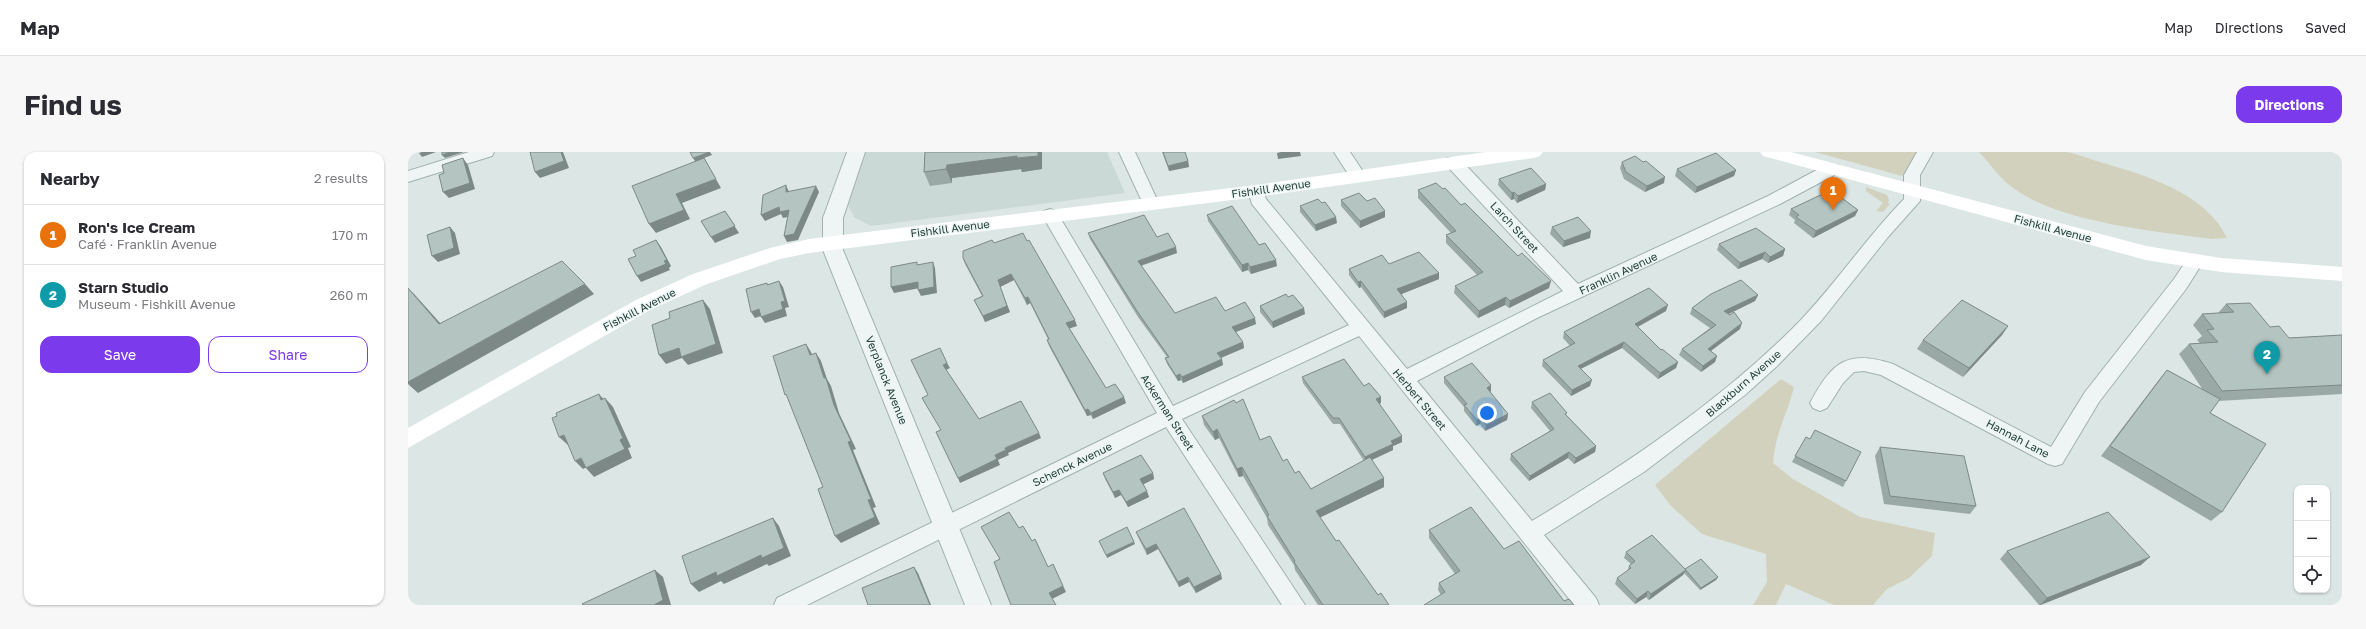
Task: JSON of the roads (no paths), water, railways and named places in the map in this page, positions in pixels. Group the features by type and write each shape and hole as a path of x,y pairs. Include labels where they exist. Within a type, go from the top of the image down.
{"main road":[{"name":"Fishkill Avenue","path":"408,439 643,305 700,279 777,253 833,243 1050,215 1256,191 1453,162 1534,152"},
{"name":"Fishkill Avenue","path":"1770,152 2115,245 2194,262 2342,274"}],"street":[{"path":"408,177 486,152"},
{"name":"Verplanck Avenue","path":"856,152 832,218 833,250 978,605"},
{"path":"1126,152 1151,204"},
{"path":"1342,152 1358,176"},
{"name":"Blackburn Avenue","path":"1530,533 1614,481 1714,410 1799,334 1828,302 1896,216 1912,201 1912,174 1925,152"},
{"name":"Larch Street","path":"1453,162 1576,293"},
{"name":"Franklin Avenue","path":"1405,379 1531,313 1774,200 1832,168"},
{"name":"Herbert Street","path":"1256,191 1258,200 1360,328 1405,379 1588,605"},
{"name":"Ackerman Street","path":"1050,215 1150,386 1294,605"},
{"name":"Hannah Lane","path":"1820,403 1833,380 1846,368 1860,363 1886,369 2055,458 2075,422 2092,397 2180,284 2194,262"},
{"name":"Schenck Avenue","path":"785,605 945,525 1170,416 1360,328"}],"place":[{"name":"Ron's Ice Cream","path":"1833,210"},
{"name":"Starn Studio","path":"2267,374"}]}
